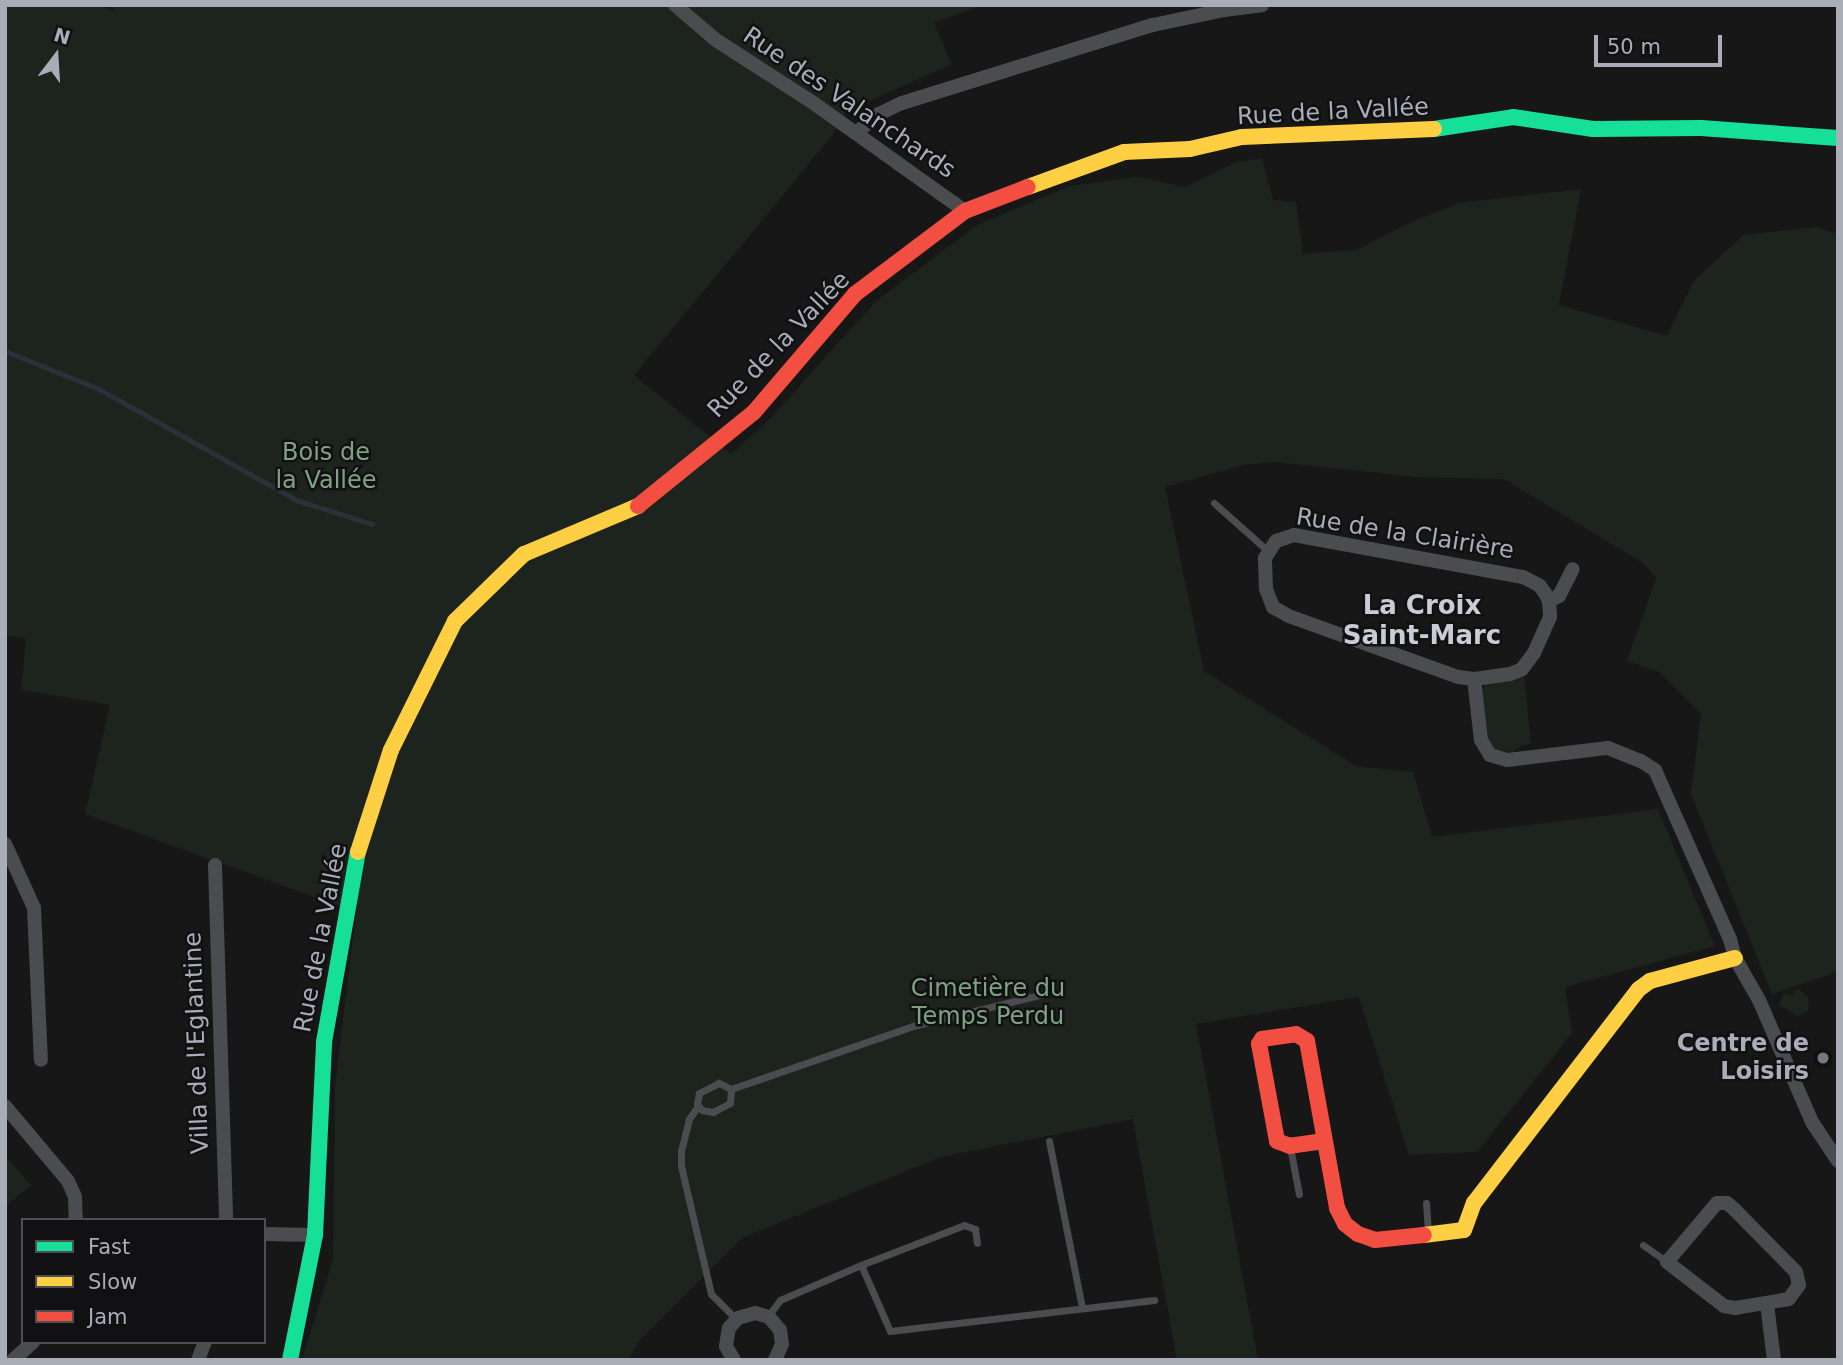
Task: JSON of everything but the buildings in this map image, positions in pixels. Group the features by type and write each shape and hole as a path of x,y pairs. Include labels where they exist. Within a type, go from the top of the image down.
{"street":[{"name":"Rue des Valanchards","path":"675,5 716,40 856,133 965,211"},
{"path":"856,133 880,114 915,99 1153,25 1262,5"},
{"name":"Rue de la Vallée","path":"290,1360 315,1235 318,1120 324,1042 356,863 391,750 455,621 523,554 641,505 754,412 855,294 965,211 1124,152 1189,149 1242,137 1444,130 1513,117 1583,129 1701,128 1838,138"},
{"name":"Rue de la Clairière","path":"1302,536 1523,577 1539,585 1549,601 1546,625 1534,653 1522,669 1510,674 1474,679 1449,674 1280,612 1270,602 1266,589 1268,551 1281,537 1302,536"},
{"name":"Rue de la Clairière","path":"1549,601 1559,596 1573,569"},
{"path":"1474,679 1482,740 1490,755 1507,760 1608,748 1650,766 1664,786 1730,939 1735,958 1759,1000 1812,1122 1838,1161"},
{"path":"5,844 34,908 41,1060"},
{"name":"Villa de l'Eglantine","path":"215,865 226,1218"},
{"path":"1324,1141 1290,1146 1280,1144 1276,1138 1259,1044 1266,1037 1296,1034 1307,1041 1337,1208 1345,1224 1375,1240 1459,1231 1467,1226 1474,1203 1639,989 1650,981 1735,958"},
{"path":"5,1105 68,1181 75,1197 76,1218"},
{"path":"1717,1203 1727,1203 1796,1272 1798,1285 1794,1296 1768,1304 1735,1308 1724,1306 1667,1262 1717,1203"},
{"path":"266,1234 315,1235"},
{"path":"1768,1304 1774,1360"},
{"path":"734,1360 727,1350 726,1339 736,1319 751,1313 768,1316 777,1324 782,1337 781,1348 775,1360"},
{"path":"13,1360 31,1344"}],"lane":[{"path":"1214,503 1268,551"},
{"path":"731,1090 913,1026 1043,994"},
{"path":"722,1083 731,1090 732,1097 728,1105 710,1113 698,1107 697,1096 703,1089 722,1083"},
{"path":"698,1107 690,1115 681,1150 681,1166 711,1294 736,1319"},
{"path":"1049,1141 1082,1308"},
{"path":"1290,1146 1299,1194"},
{"path":"1426,1203 1429,1234"},
{"path":"768,1316 780,1300 964,1224 975,1229 977,1243"},
{"path":"1643,1245 1667,1262"},
{"path":"860,1265 890,1331 1154,1300"}],"green space":[{"name":"Bois de la Vallée","path":"5,5 99,5 114,11 117,5 982,5 934,23 952,64 847,111 830,138 634,375 731,454 767,422 875,302 977,225 1070,186 1138,177 1185,187 1237,162 1262,158 1273,200 1296,202 1303,254 1357,250 1402,226 1459,203 1581,189 1559,305 1667,336 1693,282 1743,235 1816,227 1838,234 1838,972 1772,994 1691,794 1701,714 1659,672 1627,661 1656,578 1643,563 1504,479 1415,477 1275,462 1243,465 1165,487 1204,671 1356,766 1413,772 1432,837 1658,809 1715,946 1565,987 1572,1033 1477,1152 1409,1155 1359,997 1196,1024 1258,1360 1177,1360 1133,1119 941,1157 742,1238 639,1341 628,1360 302,1360 333,1259 335,1086 356,912 85,814 110,705 21,690 26,639 5,635"},
{"path":"1524,676 1531,744 1522,745 1513,752 1495,750 1487,736 1482,694 1484,686 1488,682"},
{"path":"1797,988 1808,997 1809,1007 1808,1011 1797,1016 1779,1005 1784,993 1793,996"},
{"path":"5,1156 31,1185 5,1207"}],"waterway":[{"path":"5,351 99,389 296,500 372,524"}],"traffic: fast":[{"path":"1434,129 1513,117 1593,129 1701,128 1838,138"},
{"path":"290,1360 315,1235 324,1042 358,852"}],"traffic: slow":[{"path":"1028,187 1124,152 1190,149 1242,137 1434,129"},
{"path":"358,852 391,750 455,621 524,554 638,506"},
{"path":"1424,1235 1464,1230 1474,1203 1639,989 1650,981 1735,958"}],"traffic: jam":[{"path":"638,506 754,412 855,294 965,211 1028,187"},
{"path":"1324,1141 1290,1146 1277,1141 1259,1044 1262,1039 1296,1034 1307,1041 1337,1208 1345,1224 1358,1234 1375,1240 1424,1235"}],"place":[{"name":"Centre de Loisirs","path":"1823,1058"}],"district":[{"name":"La Croix Saint-Marc","path":"1422,621"}],"park label":[{"name":"Cimetière du Temps Perdu","path":"988,1003"}]}
